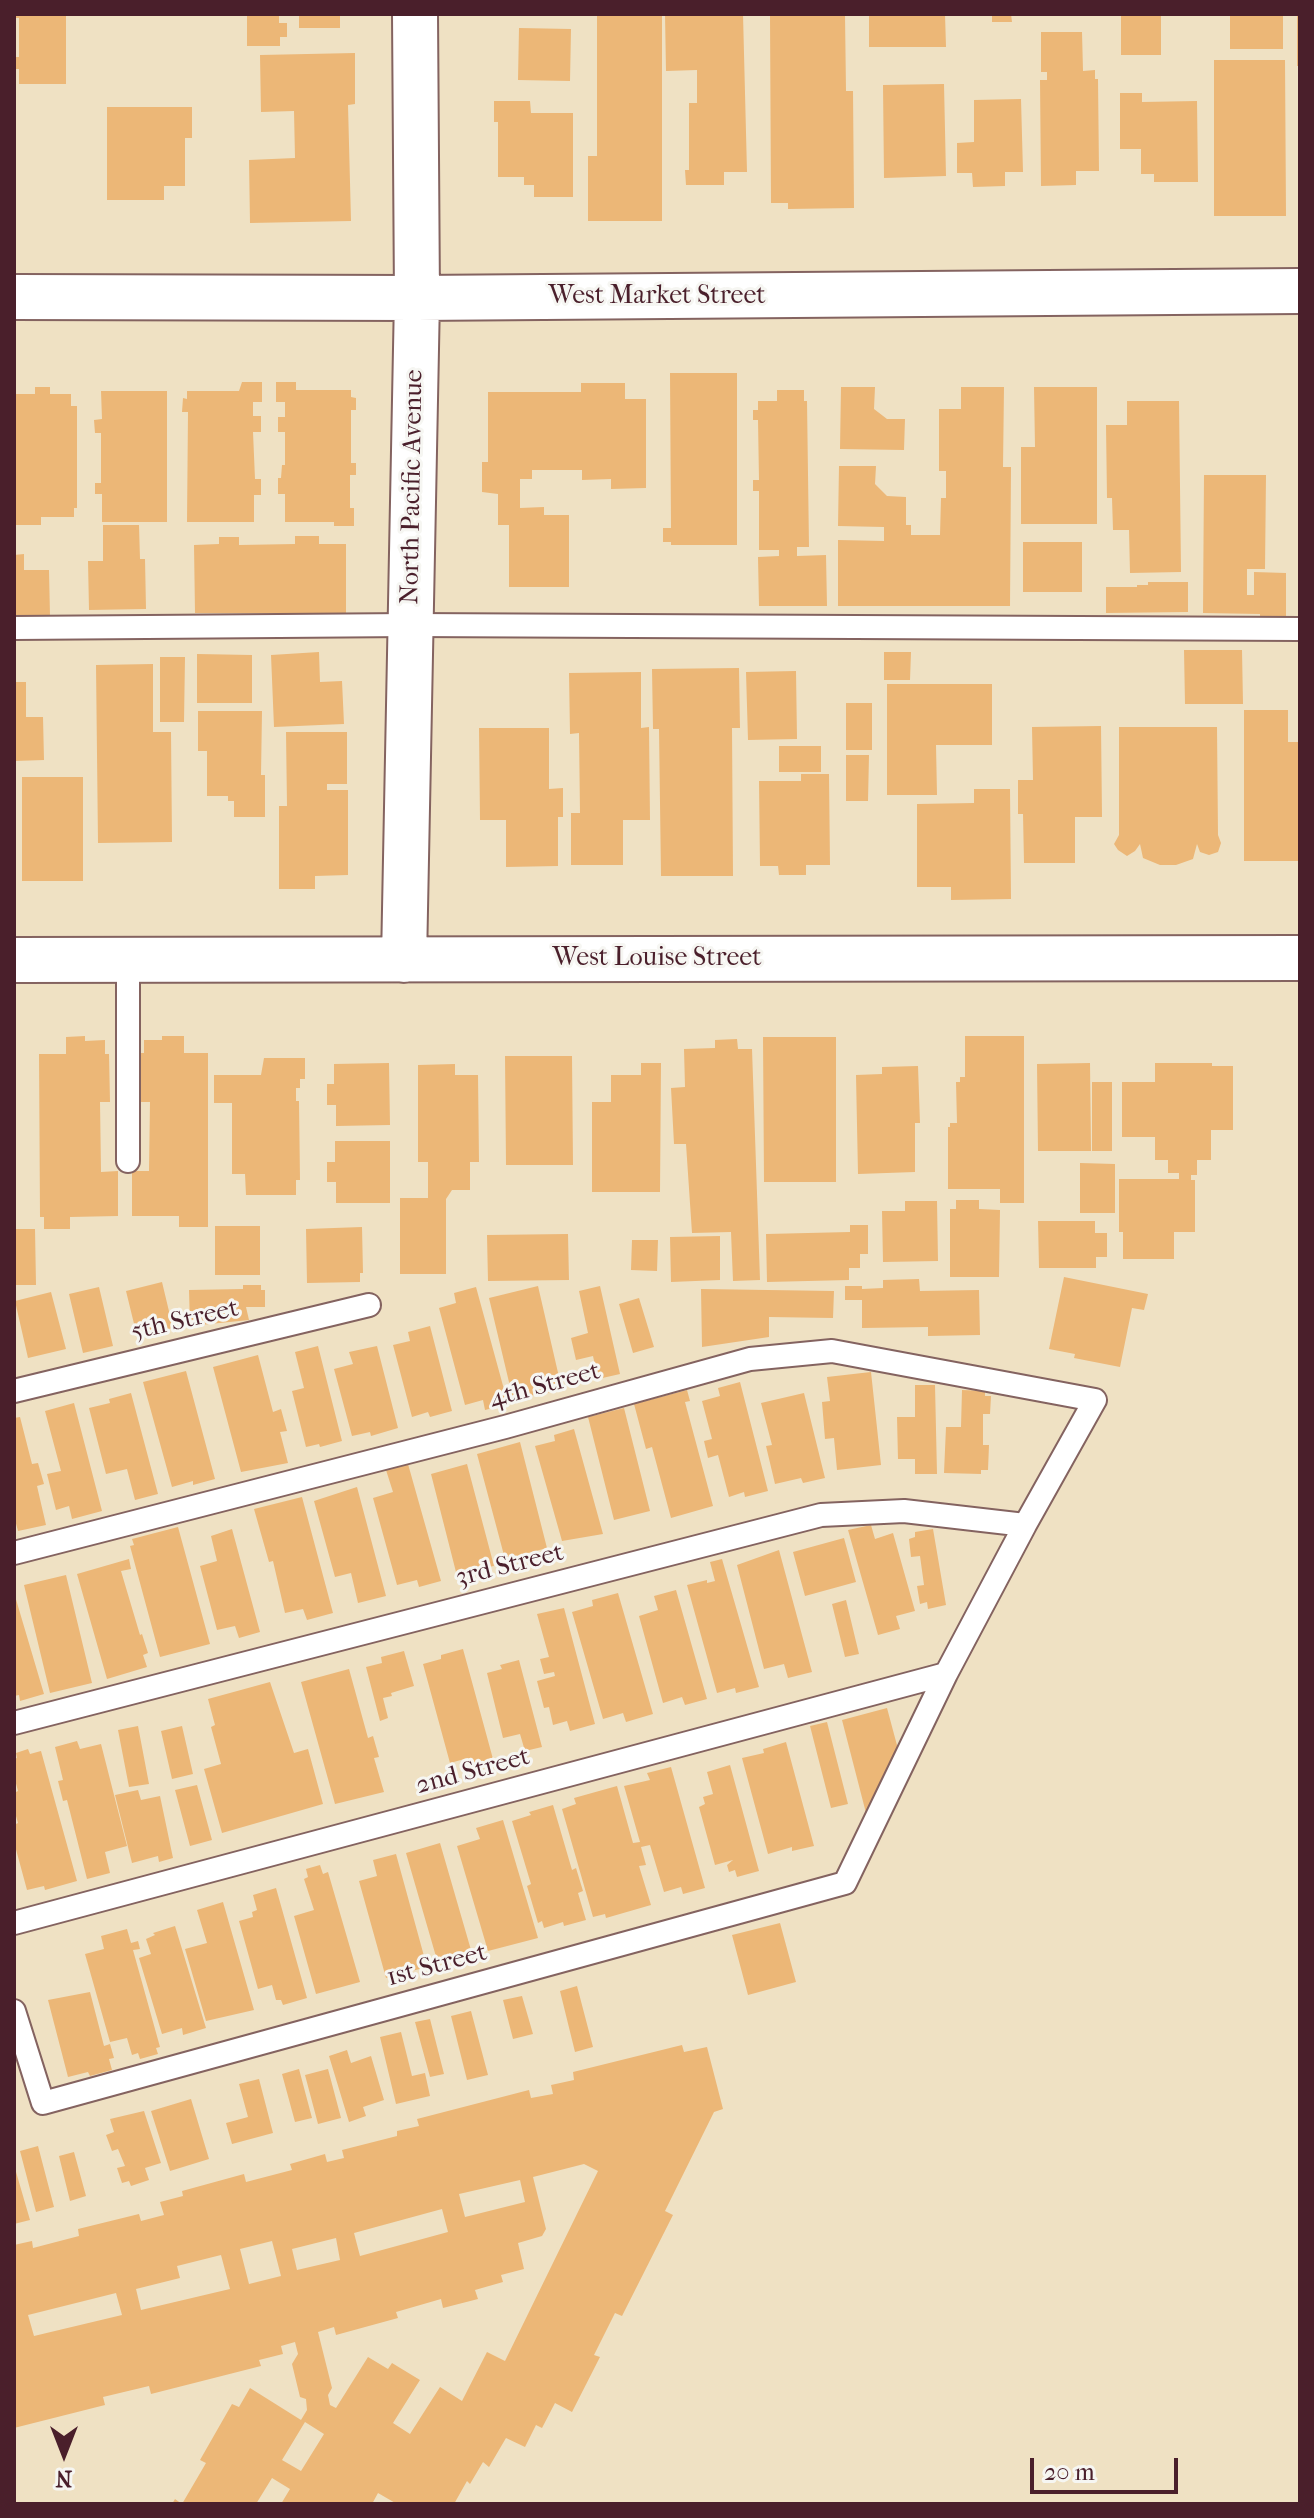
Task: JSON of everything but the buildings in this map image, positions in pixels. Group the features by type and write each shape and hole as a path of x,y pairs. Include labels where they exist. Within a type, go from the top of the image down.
{"street":[{"name":"North Pacific Avenue","path":"404,960 417,298 415,14"},
{"name":"West Market Street","path":"14,297 417,298 1300,291"},
{"name":"West Louise Street","path":"14,960 1299,958"}],"lane":[{"path":"14,628 410,625 1300,629"},
{"path":"128,960 128,1161"},
{"name":"5th Street","path":"14,1391 369,1305"},
{"name":"4th Street","path":"14,1553 505,1427 750,1359 832,1351 1095,1400 1025,1525"},
{"name":"3rd Street","path":"14,1723 821,1515 904,1511 1025,1525"},
{"path":"946,1674 1025,1525"},
{"name":"1st Street","path":"14,2011 43,2103 845,1883 946,1674"},
{"name":"2nd Street","path":"14,1923 946,1674"}]}
